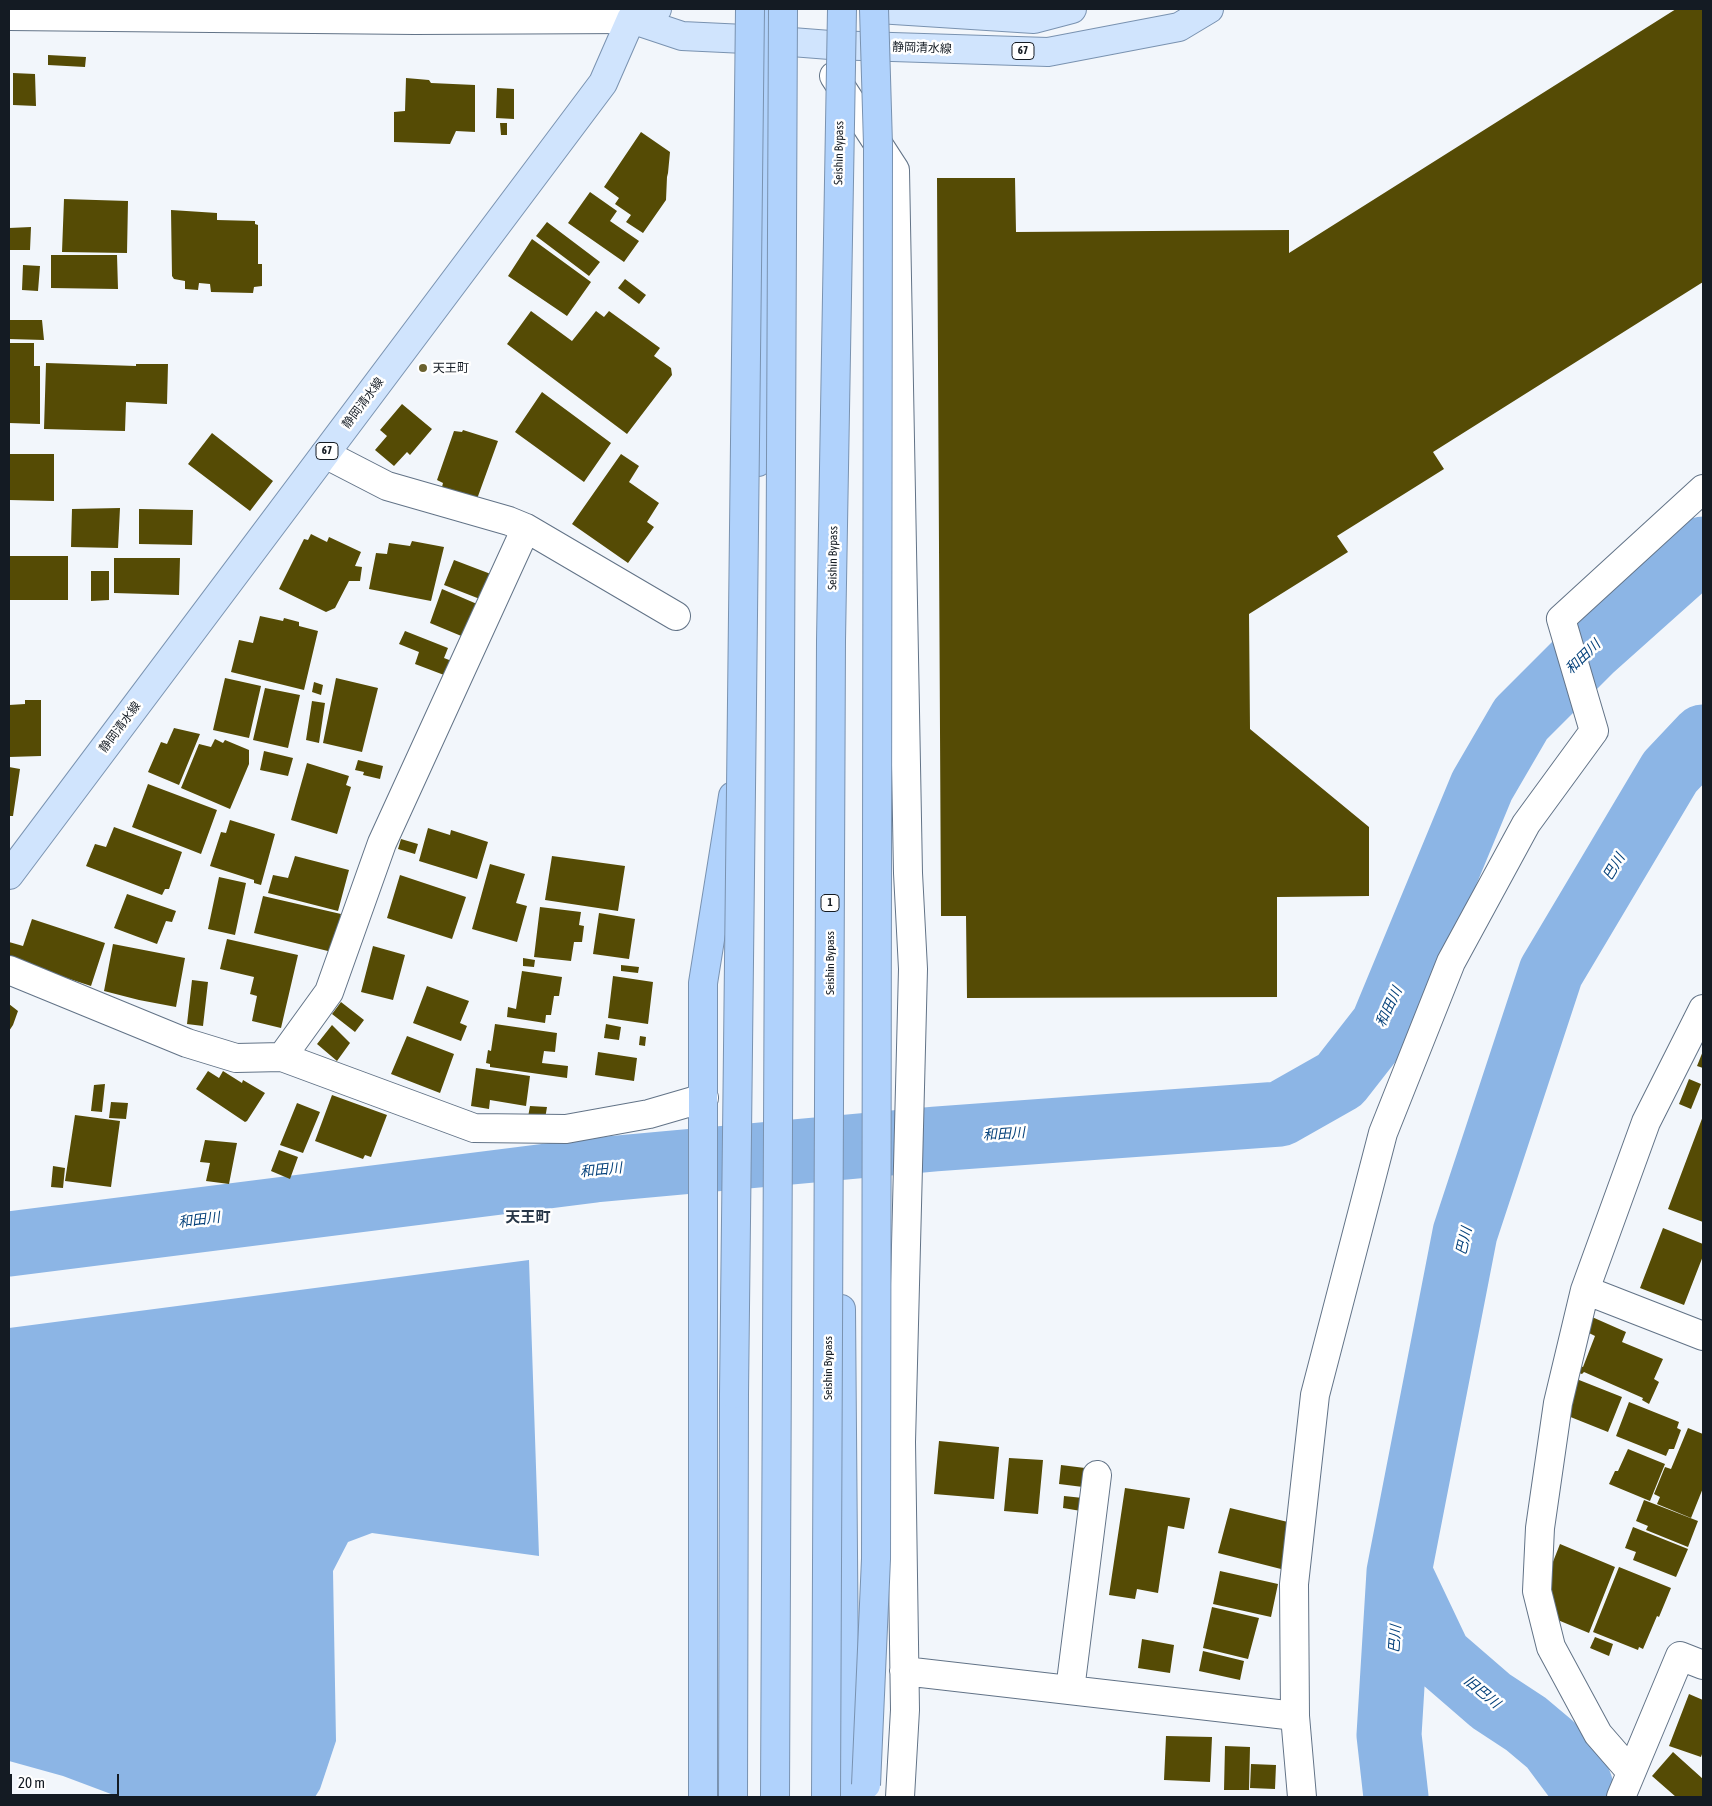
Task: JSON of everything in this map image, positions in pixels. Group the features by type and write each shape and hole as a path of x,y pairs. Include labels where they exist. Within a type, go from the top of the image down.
{"highway":[{"path":"733,1797 734,1394 750,9"},
{"path":"703,1797 704,983 720,869 755,664 766,9"},
{"path":"775,1797 783,9"},
{"path":"830,9 857,1793"},
{"name":"Seishin Bypass","path":"826,1797 831,650 842,9"},
{"path":"857,1793 876,1559 878,145 876,9"}],"main road":[{"path":"631,19 657,9"},
{"path":"876,9 1034,19 1072,9"},
{"name":"静岡清水線","path":"9,875 603,83 631,19 682,36 830,45 1048,52 1179,27 1209,9"}],"street":[{"path":"9,16 415,14 631,19"},
{"path":"831,73 895,170 908,873 913,969 902,1442 905,1710 900,1797"},
{"path":"325,454 387,486 509,521 526,528 676,616"},
{"path":"1302,1797 1294,1716 1294,1584 1315,1394 1383,1133 1451,962 1526,824 1594,731 1561,619 1703,489"},
{"path":"282,1057 329,992 382,843 526,528"},
{"path":"9,970 188,1043 236,1058 282,1057 474,1128 566,1129 649,1114 704,1098"},
{"path":"1631,1772 1598,1734 1551,1647 1537,1591 1540,1528 1558,1403 1585,1290 1646,1122 1703,1009"},
{"path":"1585,1290 1703,1336"},
{"path":"1070,1690 1097,1475"},
{"path":"1621,1797 1680,1656 1703,1665"},
{"path":"904,1672 1294,1716"}],"water":[{"path":"529,1260 539,1556 372,1533 348,1542 333,1571 336,1741 320,1789 315,1797 119,1797 63,1776 9,1761 9,1328"}],"building":[{"path":"1676,9 1703,9 1703,282 1433,452 1444,469 1337,536 1348,552 1249,614 1250,729 1369,827 1369,896 1277,897 1277,997 967,998 966,916 941,916 937,178 1015,178 1016,232 1289,230 1289,253"},
{"path":"48,55 86,57 85,67 48,65"},
{"path":"13,73 35,74 36,106 13,105"},
{"path":"406,78 429,80 431,83 475,85 475,132 456,131 450,144 394,142 394,112 405,111"},
{"path":"497,88 514,89 514,119 496,118"},
{"path":"500,123 507,123 507,135 501,135"},
{"path":"641,132 670,152 666,200 643,233 626,222 631,215 615,204 619,198 604,187"},
{"path":"590,192 617,211 610,221 639,241 624,262 568,223"},
{"path":"64,199 128,201 127,253 62,252"},
{"path":"171,210 217,213 217,220 255,221 255,224 258,225 258,264 262,264 262,286 254,287 253,293 211,292 210,284 199,283 198,290 185,289 185,281 174,279 172,276"},
{"path":"547,222 600,262 589,276 536,236"},
{"path":"31,227 30,250 9,250 9,228"},
{"path":"532,239 591,282 567,316 508,276"},
{"path":"51,255 117,255 118,289 51,288"},
{"path":"23,265 40,266 38,291 22,290"},
{"path":"625,279 646,295 639,304 618,288"},
{"path":"531,311 572,341 596,311 604,317 609,311 660,348 654,356 671,368 672,375 627,434 507,344"},
{"path":"9,320 42,320 44,340 9,339"},
{"path":"9,343 34,343 34,366 40,366 40,424 9,423"},
{"path":"46,363 136,366 136,364 168,364 167,404 126,402 125,431 44,429"},
{"path":"542,392 611,443 584,482 515,432"},
{"path":"402,404 432,429 410,455 407,452 394,466 375,450 387,436 380,430"},
{"path":"463,430 498,441 477,499 442,487 443,483 437,480 454,431 462,432"},
{"path":"212,433 273,481 250,511 188,464"},
{"path":"9,454 54,454 54,501 9,500"},
{"path":"621,454 639,466 629,482 659,503 647,522 654,527 628,563 572,524"},
{"path":"120,508 118,548 71,547 72,509"},
{"path":"139,509 193,510 192,545 139,544"},
{"path":"311,534 327,542 329,537 361,552 355,566 362,567 360,581 349,581 335,608 326,612 279,589 304,539 308,540"},
{"path":"412,541 444,547 431,601 369,589 376,553 387,554 389,543 410,546"},
{"path":"9,556 68,556 68,600 9,600"},
{"path":"114,558 180,558 179,595 114,593"},
{"path":"454,560 496,576 485,601 444,585"},
{"path":"91,571 109,571 109,600 91,601"},
{"path":"442,589 484,607 471,640 430,623"},
{"path":"260,616 283,621 284,618 299,622 299,626 318,631 304,690 231,672 239,640 253,643"},
{"path":"405,631 448,648 444,658 457,663 452,678 415,664 419,652 399,644"},
{"path":"225,678 261,686 249,738 213,730"},
{"path":"336,678 378,688 362,752 323,743"},
{"path":"314,682 323,685 321,695 312,692"},
{"path":"265,688 300,695 288,748 253,740"},
{"path":"25,700 41,700 41,756 9,757 9,705 25,704"},
{"path":"312,701 325,703 319,743 306,740"},
{"path":"174,728 200,734 179,785 148,772 161,742 167,744"},
{"path":"215,739 223,743 225,740 249,750 249,764 230,809 181,788 199,744 211,747"},
{"path":"264,751 293,758 288,776 260,770"},
{"path":"358,760 383,766 380,779 363,775 364,772 355,770"},
{"path":"307,763 349,776 346,785 351,787 337,834 291,820"},
{"path":"9,767 20,769 13,816 9,816"},
{"path":"148,784 217,810 201,854 132,827"},
{"path":"230,820 275,834 261,885 254,883 254,880 210,866 221,832 226,833"},
{"path":"114,827 182,852 169,889 165,889 162,895 86,866 95,844 106,847"},
{"path":"428,828 450,835 451,830 488,842 477,879 419,861"},
{"path":"401,839 418,844 415,854 398,849"},
{"path":"295,856 349,870 338,911 268,893 273,875 288,878"},
{"path":"552,856 625,866 618,911 545,900"},
{"path":"490,864 525,874 516,903 527,906 517,942 472,929"},
{"path":"400,875 466,897 452,939 387,918"},
{"path":"219,877 246,883 235,935 208,929"},
{"path":"127,894 176,911 172,922 166,921 157,944 114,928"},
{"path":"263,896 341,914 332,952 254,933"},
{"path":"540,907 581,912 579,925 584,926 582,942 574,942 571,961 534,957"},
{"path":"599,913 635,919 629,959 593,954"},
{"path":"32,919 105,943 91,986 9,959 9,942 23,946"},
{"path":"227,939 298,955 281,1028 252,1021 257,996 250,994 254,977 220,969"},
{"path":"113,944 185,958 176,1007 104,991"},
{"path":"373,946 405,955 393,1000 361,992"},
{"path":"523,958 535,960 534,967 523,966"},
{"path":"621,965 639,967 638,973 621,971"},
{"path":"522,971 562,977 559,996 554,996 551,1015 546,1015 545,1023 507,1017 508,1007 516,1009"},
{"path":"613,976 653,982 648,1024 608,1018"},
{"path":"192,980 208,982 203,1026 187,1024"},
{"path":"427,986 469,1001 460,1023 467,1026 461,1041 413,1023"},
{"path":"341,1002 364,1020 355,1032 332,1014"},
{"path":"9,1004 18,1011 9,1031"},
{"path":"495,1024 557,1033 555,1052 544,1051 542,1063 568,1066 567,1078 490,1067 490,1064 486,1063 488,1050 491,1051"},
{"path":"606,1024 621,1027 619,1040 604,1038"},
{"path":"332,1025 350,1043 337,1061 317,1044"},
{"path":"407,1036 454,1054 440,1093 391,1074"},
{"path":"640,1036 646,1037 645,1046 639,1045"},
{"path":"1703,1051 1703,1068 1697,1066"},
{"path":"598,1052 637,1058 634,1081 595,1075"},
{"path":"476,1068 530,1076 526,1106 490,1100 489,1109 471,1106"},
{"path":"208,1071 219,1078 223,1071 242,1083 243,1080 265,1093 247,1121 245,1122 196,1089"},
{"path":"1689,1079 1701,1084 1691,1109 1679,1104"},
{"path":"105,1084 102,1112 91,1111 94,1085"},
{"path":"332,1095 387,1115 371,1157 365,1155 363,1159 315,1141"},
{"path":"111,1102 128,1103 126,1119 109,1118"},
{"path":"297,1103 320,1112 303,1153 280,1145"},
{"path":"530,1106 547,1107 545,1119 528,1117"},
{"path":"75,1115 120,1121 111,1187 65,1181"},
{"path":"1703,1116 1703,1222 1668,1209"},
{"path":"205,1140 237,1143 229,1184 206,1181 210,1163 200,1162"},
{"path":"279,1150 298,1157 290,1179 271,1171"},
{"path":"53,1166 65,1168 63,1188 51,1187"},
{"path":"1663,1228 1703,1244 1703,1256 1684,1305 1640,1288"},
{"path":"1592,1317 1626,1332 1622,1342 1663,1359 1654,1379 1659,1382 1649,1404 1642,1400 1643,1398 1584,1372 1582,1374 1576,1372 1578,1365 1583,1367 1595,1336 1585,1331"},
{"path":"1574,1378 1622,1397 1608,1432 1568,1416"},
{"path":"1629,1402 1679,1422 1677,1428 1681,1430 1674,1449 1669,1449 1666,1456 1616,1436"},
{"path":"1688,1428 1703,1434 1703,1488 1691,1518 1657,1504 1660,1497 1654,1494 1665,1467 1671,1469"},
{"path":"939,1441 999,1447 994,1499 934,1494"},
{"path":"1628,1449 1665,1464 1650,1501 1609,1484 1615,1471 1618,1471"},
{"path":"1009,1458 1043,1460 1038,1514 1004,1511"},
{"path":"1061,1465 1085,1468 1083,1487 1059,1484"},
{"path":"1125,1488 1190,1498 1184,1529 1168,1526 1158,1593 1137,1589 1135,1599 1109,1595"},
{"path":"1064,1496 1083,1498 1081,1511 1063,1508"},
{"path":"1644,1500 1698,1521 1688,1547 1646,1530 1648,1526 1636,1521"},
{"path":"1230,1508 1292,1523 1281,1569 1218,1553"},
{"path":"1633,1527 1688,1549 1676,1577 1633,1560 1636,1552 1625,1548"},
{"path":"1560,1544 1615,1567 1589,1633 1553,1618 1550,1581 1547,1577"},
{"path":"1619,1567 1671,1588 1643,1649 1639,1647 1638,1650 1593,1632"},
{"path":"1220,1571 1278,1584 1271,1617 1213,1604"},
{"path":"1212,1607 1259,1618 1248,1659 1203,1648"},
{"path":"1595,1637 1613,1644 1609,1656 1590,1648"},
{"path":"1142,1639 1174,1645 1170,1673 1138,1668"},
{"path":"1203,1651 1244,1661 1240,1680 1199,1671"},
{"path":"1689,1694 1703,1700 1703,1751 1701,1757 1669,1746"},
{"path":"1166,1736 1212,1737 1210,1782 1164,1780"},
{"path":"1225,1746 1250,1747 1249,1790 1224,1790"},
{"path":"1673,1752 1703,1779 1703,1797 1676,1797 1652,1776"},
{"path":"1251,1764 1276,1765 1275,1789 1250,1788"}],"waterway":[{"name":"和田川","path":"9,1244 595,1170 935,1139 1280,1114 1340,1080 1383,1025 1482,786 1521,719 1591,649 1703,549"},
{"name":"巴川","path":"1396,1797 1389,1735 1399,1572 1465,1233 1551,972 1670,772 1703,737"},
{"name":"旧巴川","path":"1401,1576 1439,1656 1491,1701 1526,1724 1551,1745 1580,1784 1584,1797"}],"place":[{"name":"天王町","path":"423,368"}],"district":[{"name":"天王町","path":"528,1217"}]}
